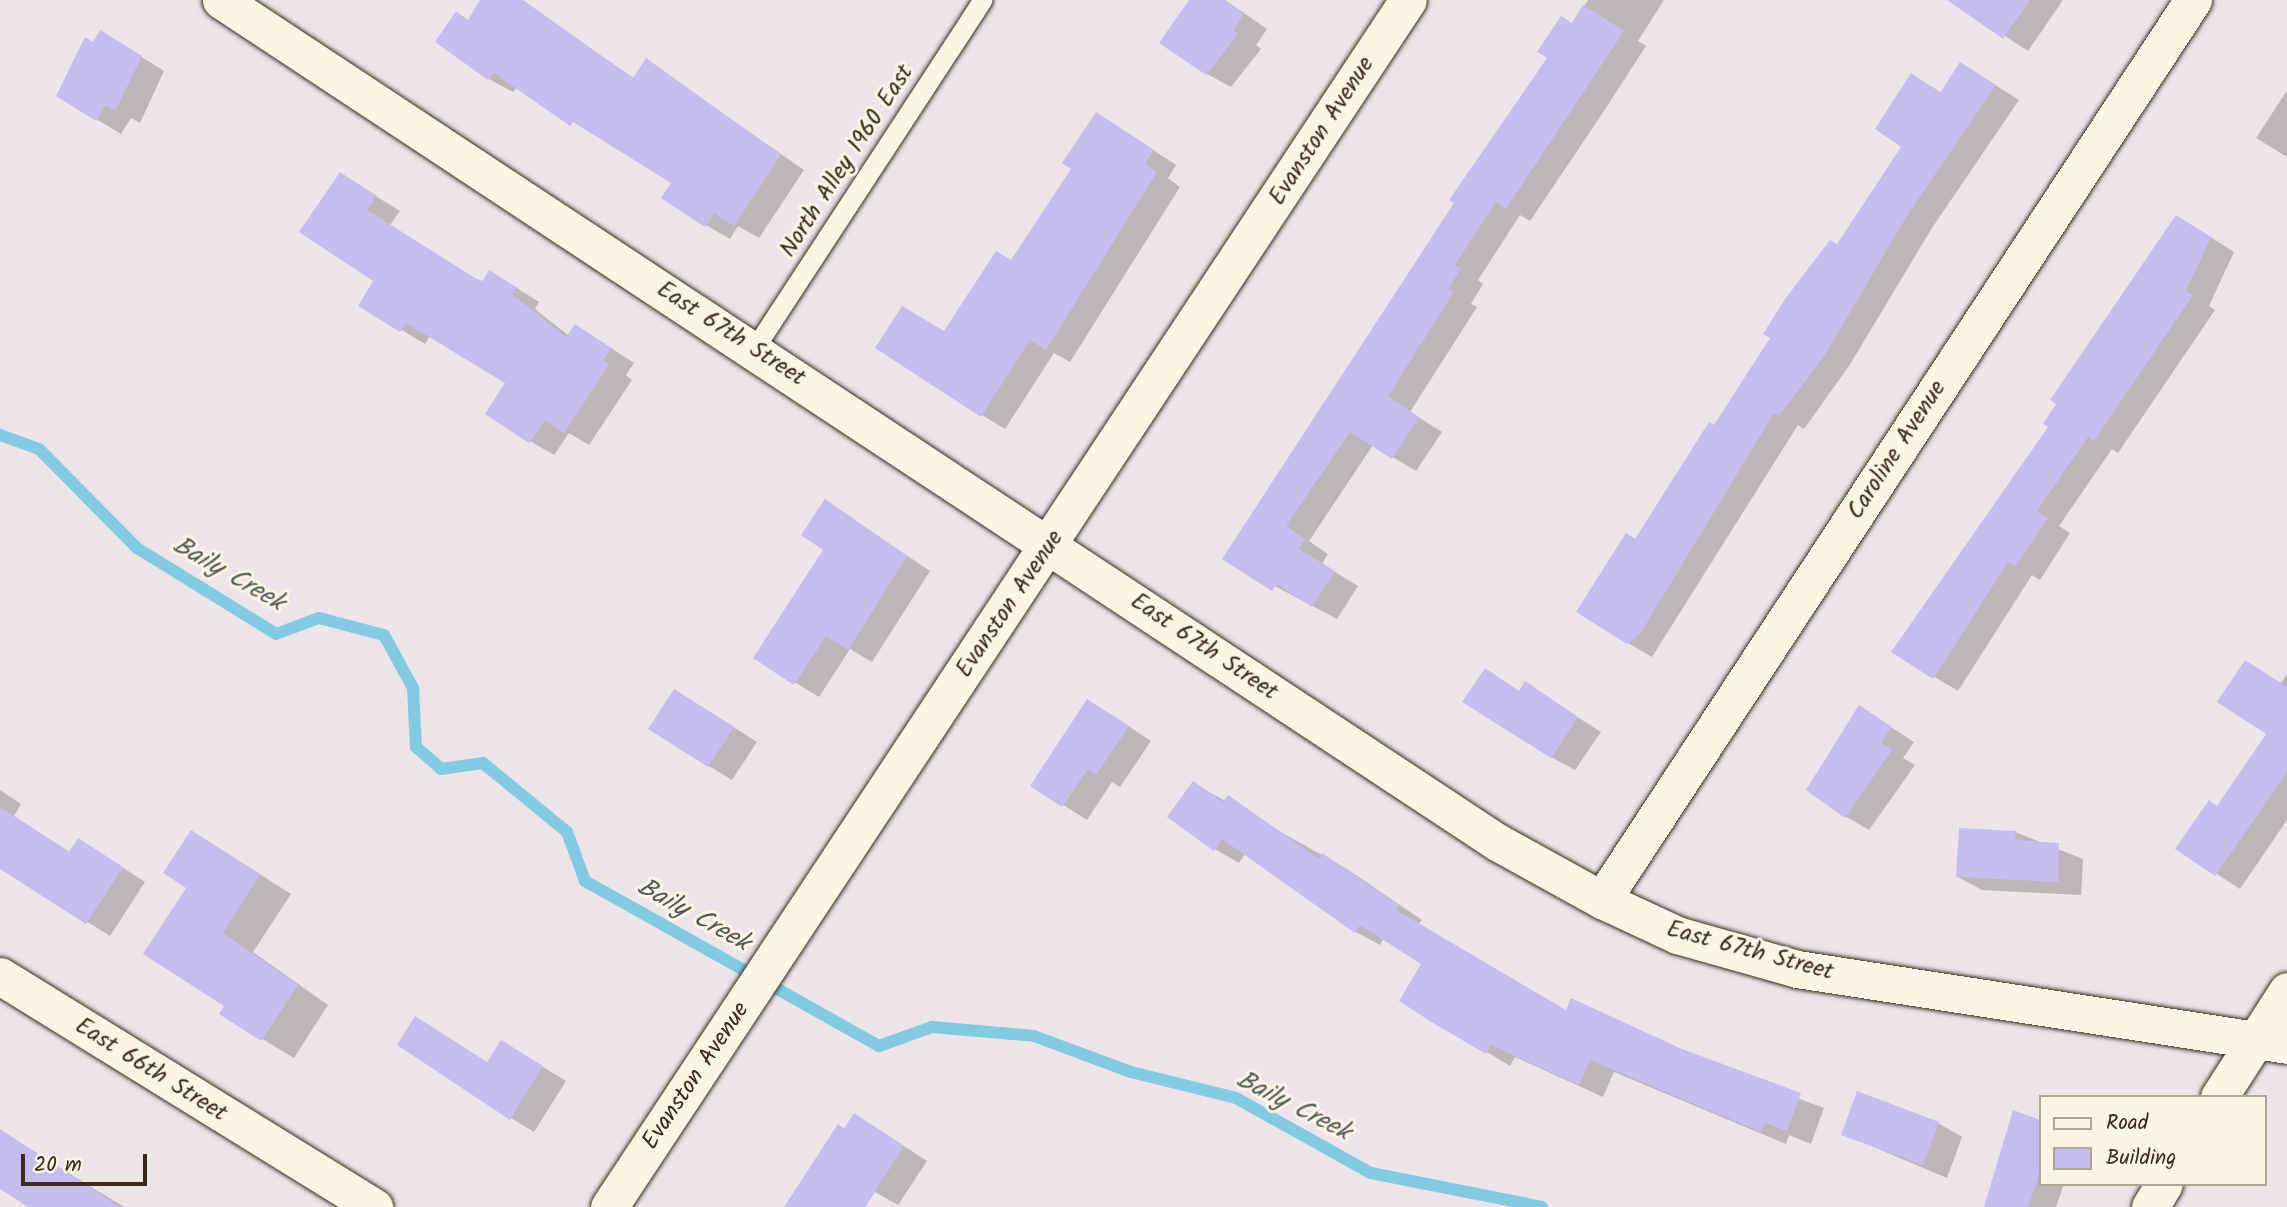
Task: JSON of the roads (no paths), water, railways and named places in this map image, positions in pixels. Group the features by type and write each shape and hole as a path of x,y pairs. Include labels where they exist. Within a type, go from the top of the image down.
{"street":[{"name":"East 67th Street","path":"221,0 269,13 754,349 1530,864 1677,935 1797,968 2271,1043"},
{"name":"Evanston Avenue","path":"609,1207 1050,545 1408,0"},
{"name":"Caroline Avenue","path":"1602,900 2193,0"},
{"name":"East 66th Street","path":"0,976 374,1207"},
{"path":"2221,1095 2271,1043 2287,991"},
{"path":"2150,1207 2163,1186"}],"lane":[{"name":"North Alley 1960 East","path":"754,349 982,0"}],"waterway":[{"name":"Baily Creek","path":"0,435 39,449 137,548 276,634 319,618 384,635 413,688 416,747 441,769 483,763 567,832 585,881 879,1046 932,1027 1034,1036 1131,1072 1236,1098 1371,1173 1542,1207"}]}
